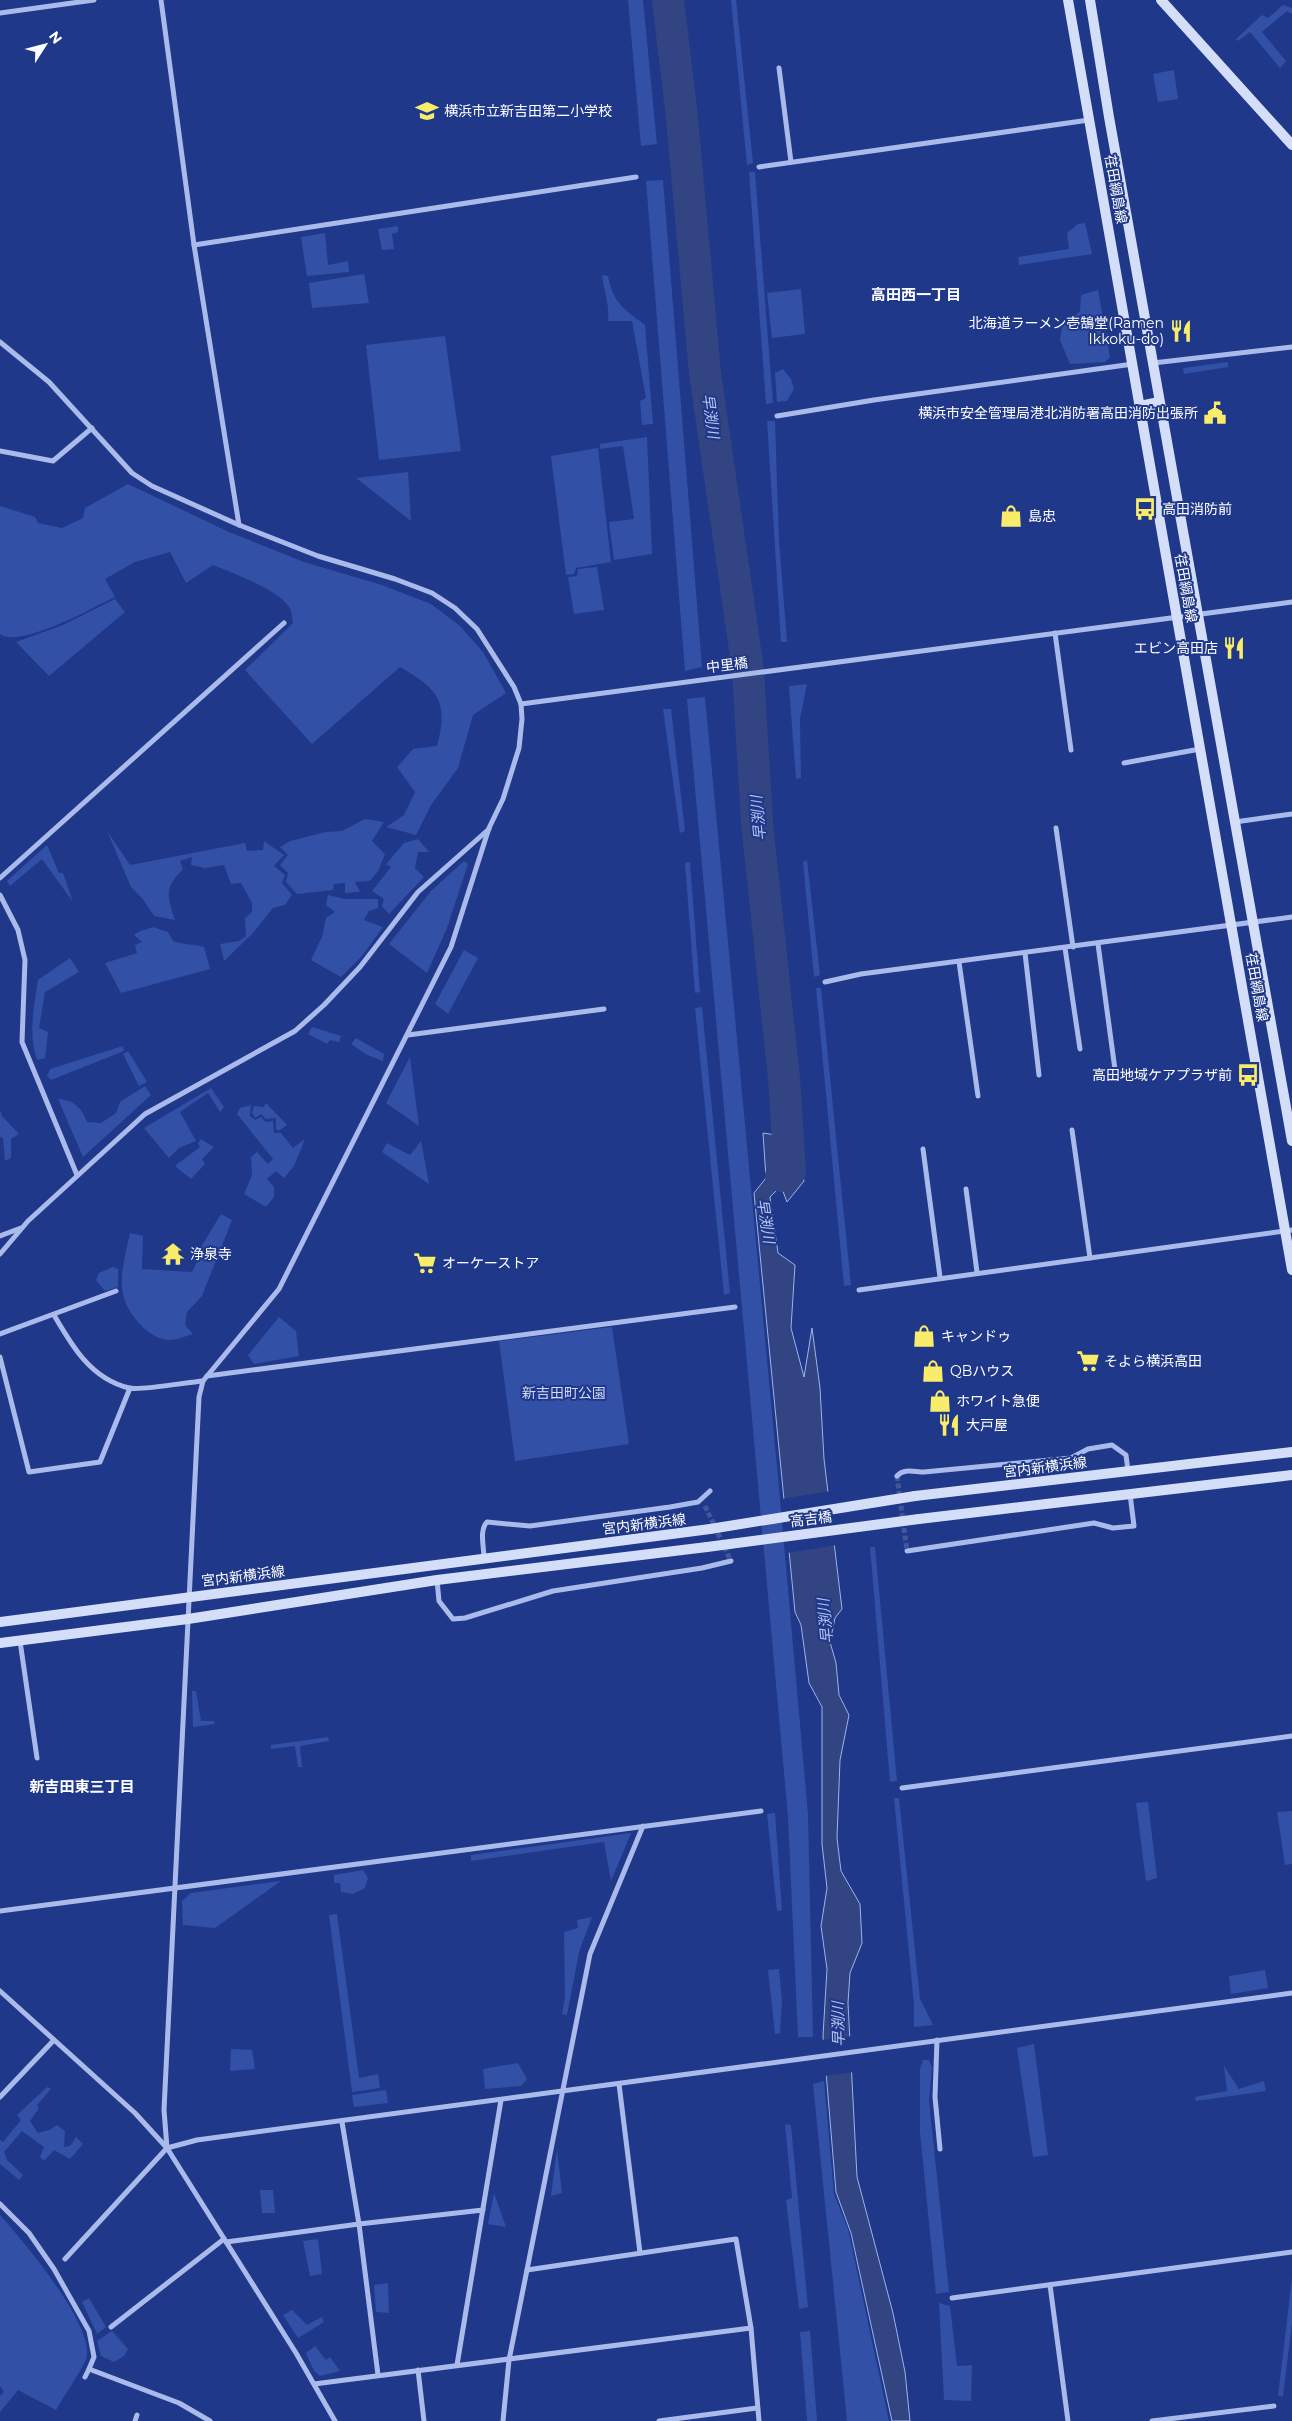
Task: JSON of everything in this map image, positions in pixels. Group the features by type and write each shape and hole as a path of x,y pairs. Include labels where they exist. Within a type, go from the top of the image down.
{"street":[{"path":"0,13 94,0"},
{"path":"161,0 194,245 239,525"},
{"name":"荏田綱島線","path":"1068,0 1232,926 1289,1230 1292,1270"},
{"name":"荏田綱島線","path":"1090,0 1152,363 1292,1141"},
{"path":"1161,0 1292,145"},
{"path":"779,68 791,162"},
{"path":"759,167 1089,120"},
{"path":"194,245 636,177"},
{"path":"0,342 49,382 132,473 152,486 239,525 318,556 395,579 440,598 455,608 476,629 514,687 521,704 522,719 519,748 503,800 490,828 451,946 279,1289 202,1381 199,1397 164,2110 167,2148"},
{"path":"1152,363 1292,347"},
{"path":"777,416 874,400 1132,364"},
{"path":"1140,406 1159,402"},
{"path":"0,451 53,461 92,428"},
{"name":"中里橋","path":"521,704 1292,602"},
{"path":"0,878 284,623"},
{"path":"1055,633 1071,750"},
{"path":"1124,763 1201,749"},
{"path":"1234,822 1292,814"},
{"path":"0,1254 22,1228 145,1114 295,1031 324,1005 360,967 418,892 490,828"},
{"path":"1056,828 1073,947"},
{"path":"0,895 18,930 25,960 22,1042 77,1175"},
{"path":"825,982 861,974 1292,918"},
{"path":"1098,944 1116,1077"},
{"path":"1065,948 1080,1049"},
{"path":"1025,953 1039,1075"},
{"path":"959,962 978,1096"},
{"path":"408,1035 604,1009"},
{"path":"1072,1130 1090,1258"},
{"path":"923,1149 940,1277"},
{"path":"966,1189 977,1272"},
{"path":"0,1236 22,1228"},
{"path":"859,1290 940,1277 1289,1230"},
{"path":"0,1334 116,1291"},
{"path":"207,1376 735,1307"},
{"path":"54,1315 68,1340 89,1367 103,1376 130,1388 202,1381"},
{"path":"0,1357 29,1472 100,1462 130,1388"},
{"path":"897,1476 900,1472 908,1470 924,1472 1071,1458 1088,1449 1112,1445 1126,1455 1128,1471"},
{"name":"宮内新横浜線","path":"0,1622 710,1529 915,1496 1292,1452"},
{"path":"907,1551 1094,1523 1113,1528 1134,1526 1130,1494 1292,1475"},
{"path":"484,1558 483,1535 484,1526 487,1522 530,1526 698,1502 710,1491"},
{"name":"高吉橋","path":"437,1580 1130,1494"},
{"path":"698,1502 705,1506"},
{"path":"0,1643 188,1619 437,1580 440,1601 453,1619 465,1618 552,1591 702,1568 731,1561"},
{"path":"20,1640 37,1758"},
{"path":"902,1788 1292,1736"},
{"path":"0,1910 761,1811"},
{"path":"503,2421 510,2360 590,1954 643,1826"},
{"path":"0,1991 135,2113 167,2148 314,2384 335,2421"},
{"path":"65,2259 167,2148 197,2140 1292,1993"},
{"path":"0,2098 54,2040"},
{"path":"937,2040 935,2098 940,2149"},
{"path":"619,2084 640,2253"},
{"path":"457,2365 501,2100"},
{"path":"342,2122 359,2224 378,2375"},
{"path":"0,2204 28,2233 54,2269 89,2331 94,2357 84,2377"},
{"path":"111,2327 225,2241 483,2210"},
{"path":"527,2270 736,2239 751,2328 759,2421"},
{"path":"952,2298 1292,2252"},
{"path":"1050,2285 1068,2421"},
{"path":"314,2384 751,2328"},
{"path":"89,2369 179,2403 210,2421"},
{"path":"418,2370 424,2421"},
{"path":"146,2398 150,2392"},
{"path":"1152,2421 1274,2406"},
{"path":"659,2421 757,2408"}],"green space":[{"path":"628,0 643,0 657,144 641,146"},
{"path":"731,0 736,0 753,163 747,165"},
{"path":"1283,5 1292,8 1292,14 1287,11 1262,32 1286,61 1280,68 1250,32 1238,41 1236,39 1262,15 1268,18"},
{"path":"1174,70 1178,99 1158,102 1153,74"},
{"path":"749,172 755,172 773,403 766,404"},
{"path":"663,180 702,667 685,671 646,181"},
{"path":"1085,223 1092,254 1019,265 1018,257 1069,249 1067,233 1078,224"},
{"path":"398,226 398,232 392,234 394,249 382,250 378,229"},
{"path":"325,233 328,265 348,261 349,272 307,276 301,237"},
{"path":"364,274 369,303 312,308 309,283"},
{"path":"602,275 608,276 613,293 620,305 645,325 653,424 642,425 640,401 646,398 632,321 608,321 608,304"},
{"path":"801,289 805,334 772,338 767,293"},
{"path":"1098,290 1110,357 1105,362 1070,364 1060,340 1062,327 1080,311 1081,295"},
{"path":"445,336 461,451 379,460 366,345"},
{"path":"1228,362 1228,367 1184,374 1183,368"},
{"path":"783,369 791,379 794,389 787,401 777,402 775,373"},
{"path":"767,421 775,421 779,540 787,642 781,642"},
{"path":"647,437 652,554 614,560 609,522 634,519 623,446 600,449 600,444"},
{"path":"598,448 611,562 576,568 574,574 566,575 551,456"},
{"path":"408,472 411,521 356,478"},
{"path":"128,484 229,532 304,562 382,585 431,604 460,626 483,652 506,693 473,715 458,768 431,805 416,835 386,827 404,815 415,792 397,767 413,749 437,746 442,718 441,707 432,690 400,667 312,744 245,670 293,623 290,609 283,600 254,582 213,565 186,583 170,552 135,562 105,579 115,597 75,617 40,632 23,636 10,637 0,634 0,506 35,517 38,523 62,528 83,518 85,508"},
{"path":"597,567 604,610 574,614 568,577 577,576 578,569"},
{"path":"115,599 125,612 49,676 16,642 63,625"},
{"path":"807,684 800,719 801,778 796,779 789,686"},
{"path":"705,697 808,1814 813,2037 798,2037 788,1817 687,699"},
{"path":"663,709 671,709 685,831 680,833"},
{"path":"365,819 384,822 372,841 385,854 378,871 370,881 355,882 360,892 345,893 345,883 334,884 333,890 297,894 286,882 288,873 280,865 288,855 280,847 290,841 326,832 342,831"},
{"path":"107,831 130,865 245,843 247,851 263,850 264,841 284,855 274,866 285,875 282,883 292,895 285,905 273,908 253,933 224,961 220,944 239,941 246,936 245,918 252,912 252,903 241,883 231,884 224,865 205,868 191,865 192,857 180,861 183,869 170,887 169,893 170,905 175,920 154,916 142,898 131,887"},
{"path":"418,839 429,852 418,852 415,868 424,877 389,914 382,906 384,899 372,891 391,867 386,864 404,843"},
{"path":"47,845 59,873 63,873 73,902 42,859 10,886 7,881"},
{"path":"807,860 820,975 814,977 803,862"},
{"path":"464,861 468,864 447,928 427,973 389,944 431,891"},
{"path":"690,862 700,992 695,993 685,863"},
{"path":"328,895 345,899 378,899 378,908 369,911 364,920 383,927 362,956 341,977 311,960 322,937 326,918 335,912 326,905"},
{"path":"153,927 168,932 173,941 204,947 210,969 121,993 105,963 137,953 135,945 142,942 134,935"},
{"path":"464,950 478,958 448,1014 435,1004"},
{"path":"70,958 79,972 45,992 39,1028 48,1032 45,1058 37,1060 32,1030 38,980"},
{"path":"816,988 821,988 851,1285 844,1286"},
{"path":"702,1007 730,1293 724,1295 695,1008"},
{"path":"312,1027 341,1036 339,1042 330,1040 327,1044 308,1034"},
{"path":"356,1038 384,1054 383,1061 367,1055 351,1044"},
{"path":"123,1046 124,1051 51,1080 47,1076 50,1069"},
{"path":"128,1051 147,1082 139,1086 123,1054"},
{"path":"410,1057 419,1126 386,1103"},
{"path":"145,1086 151,1095 83,1157 58,1099 69,1101 77,1106 87,1122 101,1123 116,1113 120,1102"},
{"path":"211,1088 224,1107 220,1112 208,1093 180,1112 196,1141 179,1148 169,1158 144,1128"},
{"path":"266,1103 287,1125 280,1130 276,1130 276,1118 266,1119 261,1114 255,1118 252,1113 254,1106 264,1107"},
{"path":"251,1105 250,1116 255,1120 261,1117 266,1122 273,1121 274,1133 281,1133 293,1148 305,1139 294,1166 284,1178 276,1171 267,1179 274,1187 274,1197 266,1207 244,1194 252,1175 251,1157 257,1152 268,1164 273,1159 237,1114 240,1108"},
{"path":"0,1110 2,1116 19,1134 11,1139 11,1158 5,1161 3,1138 0,1137"},
{"path":"201,1139 214,1147 202,1159 205,1164 191,1179 175,1166 200,1147 198,1143"},
{"path":"421,1141 429,1184 382,1152 387,1143 410,1155"},
{"path":"221,1214 232,1220 202,1296 187,1312 185,1325 193,1334 170,1340 154,1336 140,1325 134,1317 125,1302 123,1294 122,1271 130,1233 143,1236 142,1269 192,1272 197,1262 193,1260"},
{"path":"113,1267 118,1269 118,1287 105,1291 96,1280 99,1273"},
{"path":"279,1317 296,1331 299,1356 254,1364 248,1355"},
{"name":"新吉田町公園","path":"612,1327 629,1444 515,1461 499,1341"},
{"path":"870,1547 875,1547 897,1781 890,1782"},
{"path":"192,1691 196,1691 201,1721 214,1721 215,1724 193,1727"},
{"path":"328,1737 329,1741 300,1746 302,1767 298,1767 295,1746 271,1749 271,1745"},
{"path":"894,1798 899,1798 920,1999 933,2025 914,2027 914,2005"},
{"path":"1148,1802 1157,1878 1146,1881 1136,1803"},
{"path":"1292,1811 1292,1864 1285,1865 1277,1812"},
{"path":"775,1813 782,1910 777,1911 767,1814"},
{"path":"631,1833 611,1881 604,1842 471,1861 471,1855"},
{"path":"363,1870 368,1878 365,1888 353,1894 341,1892 340,1883 334,1883 334,1875"},
{"path":"281,1881 215,1928 183,1925 182,1901 191,1893"},
{"path":"337,1914 359,2078 378,2074 380,2088 352,2092 329,1915"},
{"path":"592,1917 579,1952 567,2015 562,2014 565,1997 564,1932 578,1928 577,1920"},
{"path":"779,1969 782,2001 780,2033 775,2034 768,1970"},
{"path":"1265,1970 1268,1988 1231,1994 1229,1976"},
{"path":"1034,2044 1048,2155 1033,2157 1017,2048"},
{"path":"231,2049 252,2050 255,2069 230,2071"},
{"path":"923,2060 929,2060 932,2068 929,2100 949,2292 936,2294 920,2132 920,2069"},
{"path":"518,2063 527,2079 521,2086 485,2089 483,2069"},
{"path":"1224,2066 1239,2089 1264,2081 1266,2091 1196,2101 1195,2097 1227,2091"},
{"path":"824,2081 834,2194 848,2229 889,2421 847,2421 813,2084"},
{"path":"47,2087 51,2089 37,2105 39,2108 30,2121 38,2133 49,2130 57,2125 65,2131 64,2147 70,2146 76,2137 83,2144 70,2159 54,2150 44,2161 40,2157 44,2147 22,2131 4,2152 7,2160 23,2175 19,2180 0,2164 0,2140 3,2142 21,2120 17,2115"},
{"path":"386,2090 388,2103 354,2107 352,2095"},
{"path":"785,2124 791,2125 808,2307 799,2309 786,2200 792,2198"},
{"path":"557,2149 562,2193 551,2196"},
{"path":"260,2190 273,2190 275,2213 262,2213"},
{"path":"494,2193 506,2227 488,2224"},
{"path":"0,2215 54,2282 68,2303 85,2341 87,2356 85,2361 56,2410 18,2390 0,2412 0,2396 4,2392 0,2386"},
{"path":"318,2239 322,2274 310,2276 303,2241"},
{"path":"1292,2278 1292,2323 1283,2396 1278,2396"},
{"path":"388,2283 389,2313 376,2312 374,2285"},
{"path":"89,2298 106,2327 97,2334 82,2302"},
{"path":"939,2303 950,2306 957,2366 972,2365 971,2401 944,2400"},
{"path":"292,2310 307,2325 322,2317 324,2322 298,2338 283,2315"},
{"path":"112,2331 128,2349 124,2356 114,2362 101,2356 97,2341"},
{"path":"810,2331 817,2421 807,2421 800,2332"},
{"path":"315,2346 326,2360 330,2357 340,2371 320,2376 314,2371 306,2353"}],"water":[{"path":"763,1133 796,1138 804,1181 787,1202 781,1186 770,1197 778,1253 795,1265 791,1328 804,1377 812,1328 820,1388 824,1459 842,1609 835,1618 830,1642 836,1663 839,1695 849,1715 840,1760 837,1838 841,1871 860,1904 862,1943 850,1973 848,2003 857,2177 893,2313 905,2372 910,2421 892,2421 851,2233 836,2192 823,2036 827,1969 821,1926 827,1888 822,1844 822,1707 809,1683 801,1625 795,1612 754,1193 766,1178"}],"pier":[{"path":"831,1491 837,1545 787,1553 781,1499"},
{"path":"852,2036 854,2072 824,2076 821,2040"}],"waterway":[{"name":"早渕川","path":"668,0 682,118 705,373 748,670 757,823 784,1079 790,1171 781,1176"}],"tunnel":[{"path":"897,1476 907,1551"},
{"path":"705,1506 731,1561"}],"place":[{"name":"横浜市立新吉田第二小学校","path":"427,111"},
{"name":"北海道ラーメン壱鵠堂(Ramen Ikkoku-do)","path":"1181,331"},
{"name":"横浜市安全管理局港北消防署高田消防出張所","path":"1215,413"},
{"name":"高田消防前","path":"1145,509"},
{"name":"島忠","path":"1011,516"},
{"name":"エビン高田店","path":"1234,648"},
{"name":"高田地域ケアプラザ前","path":"1248,1075"},
{"name":"浄泉寺","path":"173,1254"},
{"name":"オーケーストア","path":"425,1263"},
{"name":"キャンドゥ","path":"924,1336"},
{"name":"そよら横浜高田","path":"1088,1361"},
{"name":"QBハウス","path":"933,1371"},
{"name":"ホワイト急便","path":"940,1401"},
{"name":"大戸屋","path":"949,1425"}],"district":[{"name":"高田西一丁目","path":"916,294"},
{"name":"新吉田東三丁目","path":"82,1786"}]}
